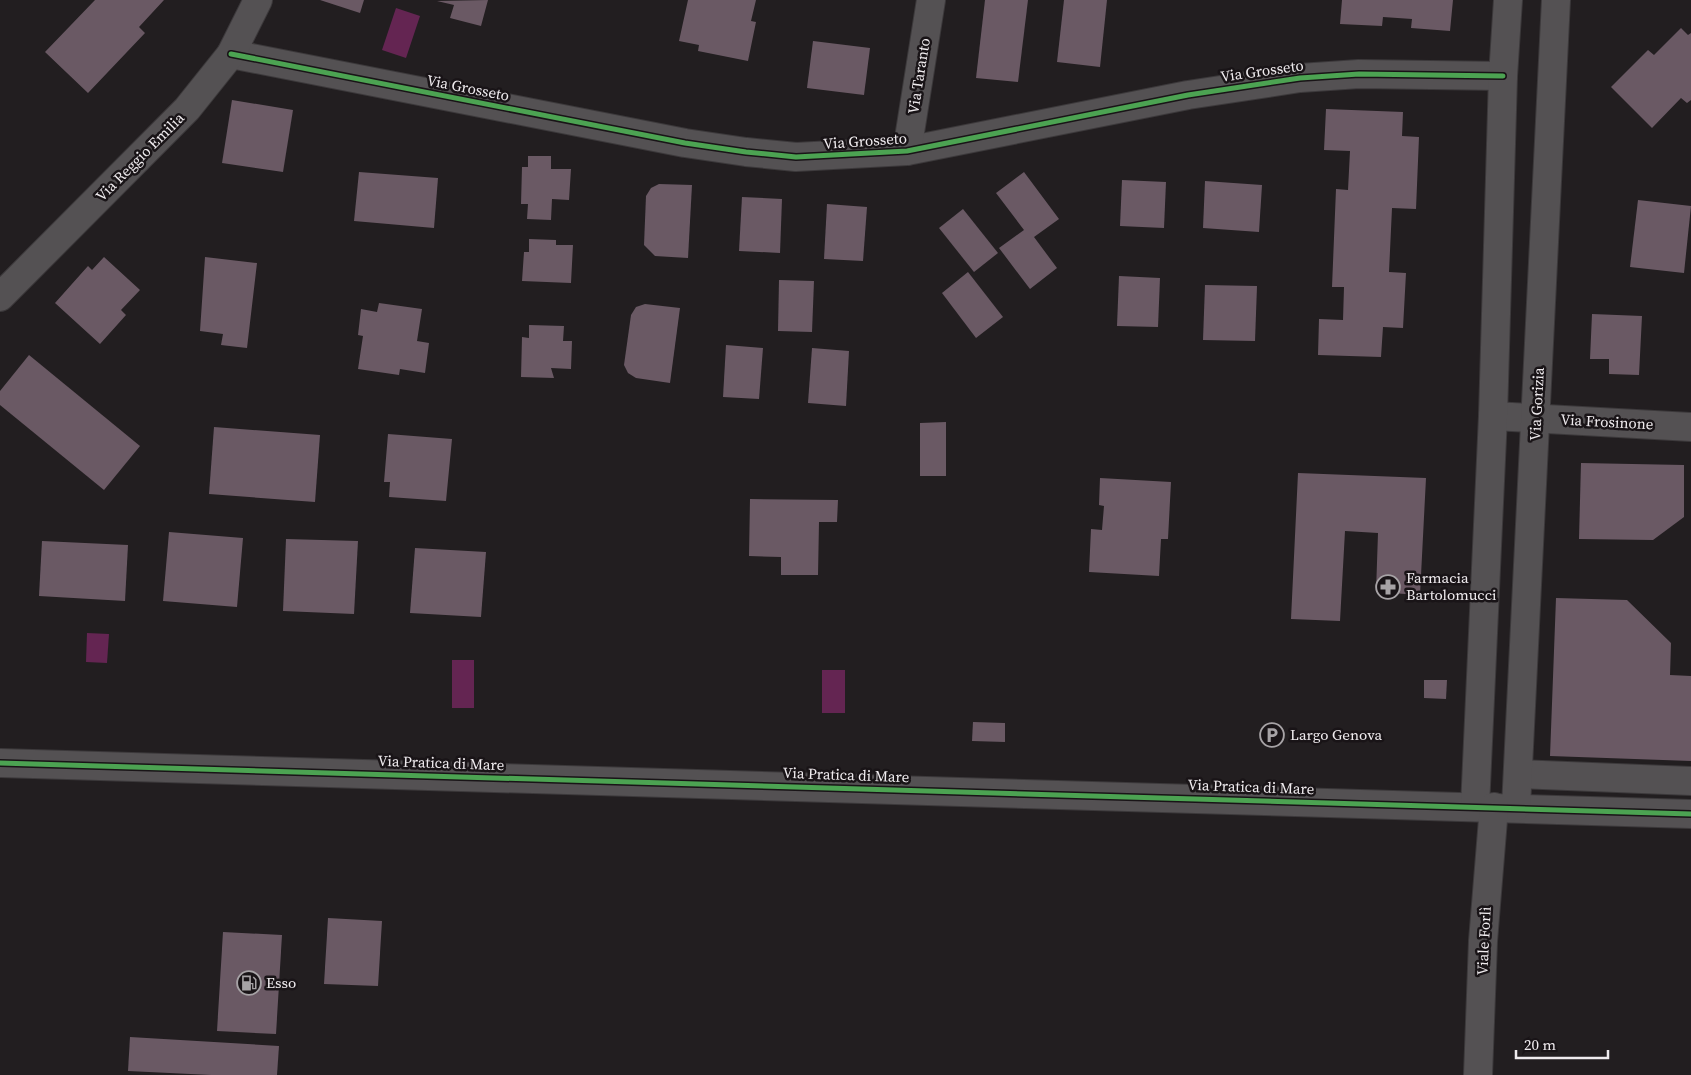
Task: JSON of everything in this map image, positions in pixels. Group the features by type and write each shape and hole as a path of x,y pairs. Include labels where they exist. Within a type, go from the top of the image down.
{"street":[{"name":"Via Reggio Emilia","path":"0,297 176,123 231,54 258,0"},
{"name":"Via Taranto","path":"907,151 931,0"},
{"path":"1495,807 1493,416 1503,76 1508,0"},
{"name":"Via Gorizia","path":"1495,807 1519,774 1556,0"},
{"name":"Via Grosseto","path":"231,54 685,143 746,152 817,157 907,151 1188,95 1300,78 1359,74 1503,76"},
{"name":"Via Frosinone","path":"1493,416 1691,427"},
{"name":"Via Pratica di Mare","path":"0,762 1691,814"},
{"path":"1519,774 1691,781"},
{"name":"Viale Forlì","path":"1478,1075 1482,941 1495,807"}],"shaded area":[{"path":"396,8 420,16 406,58 382,50"},
{"path":"87,633 109,634 107,663 86,662"},
{"path":"452,660 474,660 474,708 452,708"},
{"path":"822,670 845,670 845,713 822,713"}],"building":[{"path":"95,0 164,0 139,27 145,33 88,93 45,52"},
{"path":"320,0 364,0 360,13"},
{"path":"488,0 481,26 450,18 454,5 437,1"},
{"path":"688,0 756,0 751,21 756,22 748,61 698,51 699,45 679,41"},
{"path":"985,0 1028,0 1018,82 976,78"},
{"path":"1064,0 1107,0 1100,67 1057,62"},
{"path":"1342,0 1453,0 1450,31 1411,28 1412,19 1383,17 1382,26 1340,24"},
{"path":"1681,28 1688,35 1691,33 1691,100 1687,103 1681,98 1652,128 1611,87 1648,50 1654,55"},
{"path":"813,41 870,48 864,95 807,88"},
{"path":"232,100 293,110 283,172 222,163"},
{"path":"1326,109 1403,112 1402,136 1419,137 1416,209 1392,208 1389,272 1406,273 1403,328 1383,327 1381,357 1318,355 1319,319 1343,320 1344,287 1332,287 1336,189 1348,190 1350,151 1324,150"},
{"path":"528,156 551,156 551,169 571,169 569,200 552,199 551,220 527,219 528,204 521,204 522,167 528,167"},
{"path":"359,172 438,178 434,228 354,221"},
{"path":"1024,172 1059,219 1034,237 1057,268 1030,289 999,248 1024,230 996,193"},
{"path":"1122,180 1166,182 1164,228 1120,226"},
{"path":"1205,181 1262,185 1259,232 1203,228"},
{"path":"659,184 692,185 688,258 655,256 644,245 646,196 651,188"},
{"path":"742,197 782,199 780,253 739,251"},
{"path":"1638,200 1691,206 1684,273 1630,267"},
{"path":"827,204 867,207 863,261 824,259"},
{"path":"963,209 998,253 974,272 939,228"},
{"path":"529,239 556,240 556,245 573,245 571,283 522,281 524,252 529,252"},
{"path":"104,257 140,290 121,310 126,315 100,344 55,303 88,266 92,270"},
{"path":"205,257 257,263 247,348 221,345 223,334 200,331"},
{"path":"968,272 1003,317 976,338 942,293"},
{"path":"1119,276 1160,278 1158,327 1117,326"},
{"path":"779,280 814,281 812,332 778,331"},
{"path":"1205,285 1257,286 1255,341 1203,340"},
{"path":"379,303 422,309 417,341 429,343 425,373 400,369 399,375 358,369 363,336 358,335 361,309 377,312"},
{"path":"645,304 680,308 670,383 636,378 628,373 624,365 631,315 636,307"},
{"path":"1592,314 1642,316 1639,375 1609,374 1609,359 1590,359"},
{"path":"529,325 564,326 563,341 572,341 571,369 551,368 554,378 521,377 522,337 529,338"},
{"path":"726,345 763,348 759,399 723,397"},
{"path":"812,348 849,351 846,406 808,403"},
{"path":"29,355 140,446 104,490 0,405 0,391"},
{"path":"946,422 946,476 920,476 920,423"},
{"path":"214,427 320,435 315,502 209,494"},
{"path":"388,434 452,439 446,501 389,497 390,482 384,482"},
{"path":"1581,463 1684,465 1684,517 1653,540 1579,539"},
{"path":"1298,473 1426,478 1420,595 1376,592 1378,533 1345,531 1340,621 1291,619"},
{"path":"1100,478 1171,482 1168,539 1161,539 1159,576 1089,572 1091,529 1102,530 1104,506 1099,505"},
{"path":"750,499 838,500 837,522 819,522 818,575 781,575 781,557 749,556"},
{"path":"169,532 243,538 237,607 163,601"},
{"path":"286,539 358,541 354,614 283,611"},
{"path":"42,541 128,545 125,601 39,596"},
{"path":"415,548 486,552 481,617 410,613"},
{"path":"1556,598 1627,600 1671,643 1670,675 1691,676 1691,761 1550,756"},
{"path":"1424,680 1447,680 1446,699 1424,698"},
{"path":"973,722 1005,723 1005,742 972,741"},
{"path":"328,918 382,921 378,986 324,984"},
{"name":"Esso","path":"223,932 282,935 276,1034 217,1031"},
{"path":"130,1037 279,1046 277,1075 211,1075 128,1071"}],"cycle path":[{"path":"231,54 685,143 796,157 907,151 1188,95 1300,78 1359,74 1503,76"},
{"path":"0,763 1691,814"}],"place":[{"name":"Farmacia Bartolomucci","path":"1388,587"},
{"name":"Largo Genova","path":"1272,735"},
{"name":"Esso","path":"249,983"}]}
